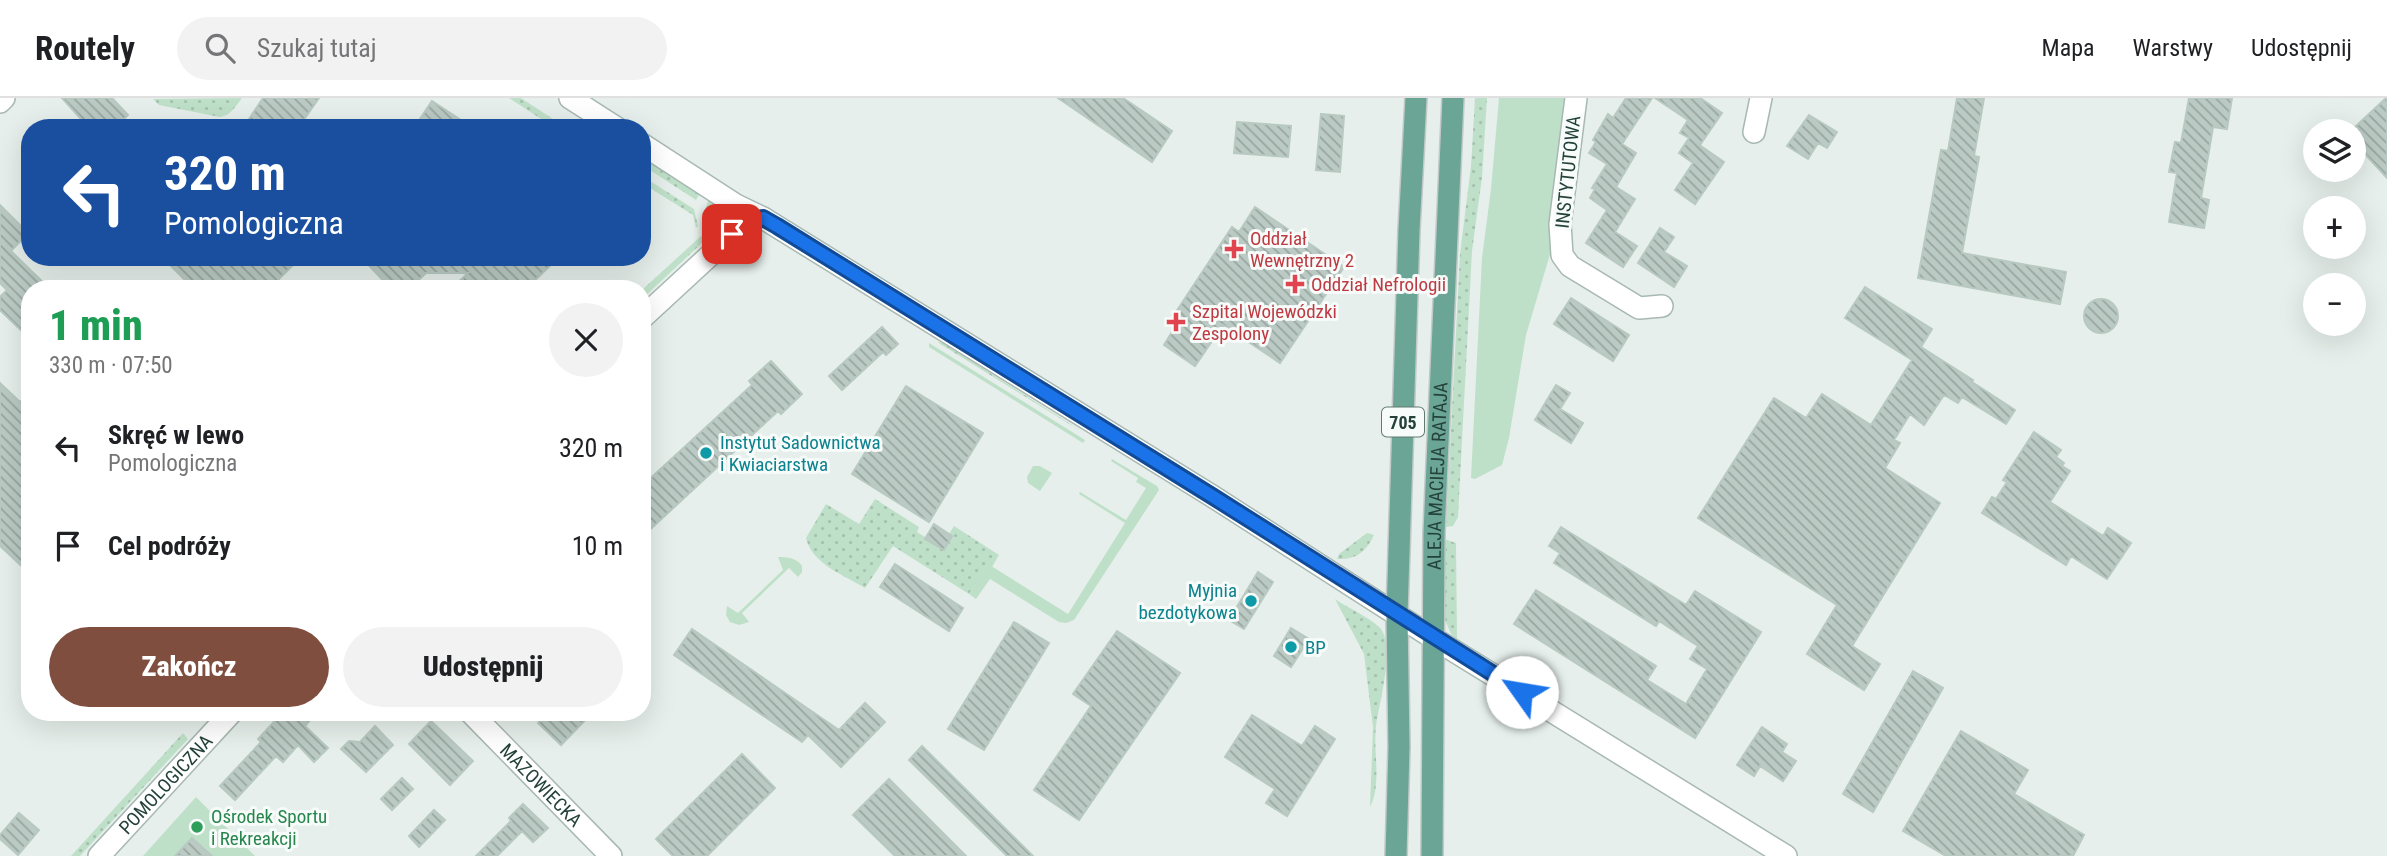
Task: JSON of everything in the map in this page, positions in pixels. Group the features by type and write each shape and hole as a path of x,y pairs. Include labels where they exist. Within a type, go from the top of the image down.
{"main road":[{"name":"ALEJA MACIEJA RATAJA","path":"1396,856 1399,747 1397,615 1409,230 1416,98"},
{"name":"ALEJA MACIEJA RATAJA","path":"1432,856 1434,533 1453,98"}],"street":[{"path":"0,102 4,98"},
{"path":"570,98 603,119"},
{"name":"INSTYTUTOWA","path":"1576,98 1560,224 1562,255 1570,267 1639,308 1662,306"},
{"path":"1754,132 1761,98"},
{"path":"651,150 736,205 763,218 1212,496 1433,638 1786,856"},
{"path":"651,310 732,234 748,222 763,218"},
{"name":"POMOLOGICZNA","path":"99,856 224,721"},
{"name":"MAZOWIECKA","path":"479,721 611,856"}],"green space":[{"path":"242,98 230,112 220,117 159,105 153,99"},
{"path":"509,98 521,98 553,119 541,119"},
{"path":"1475,98 1487,98 1482,177 1472,251 1458,517 1453,526 1446,527 1460,254 1471,166"},
{"path":"1499,98 1570,98 1551,251 1526,335 1509,438 1502,465 1475,479 1471,478 1482,258"},
{"path":"651,163 700,193 696,200 651,171"},
{"path":"651,182 694,209 698,226 696,228 693,215 651,189"},
{"path":"709,199 719,216 712,234 706,216"},
{"path":"701,236 704,241 651,291 651,282"},
{"path":"937,342 943,343 1083,432 1066,422"},
{"path":"929,343 1085,440 1083,443 929,347"},
{"path":"1112,459 1157,486 1159,490 1074,620 1059,622 990,579 976,599 969,594 988,564 1068,614 1125,523 1079,494 1080,492 1126,520 1146,488 1136,482 1138,478 1111,461"},
{"path":"1033,466 1040,466 1052,473 1040,491 1028,483 1027,477"},
{"path":"875,499 919,527 917,532 941,547 954,526 999,555 992,567 988,565 969,594 893,546 865,588 822,562 809,547 806,538 826,504 859,524"},
{"path":"1367,533 1374,535 1364,550 1350,558 1337,559 1339,554"},
{"path":"1444,539 1456,543 1457,639 1451,634 1445,620"},
{"path":"778,557 798,561 802,572 798,577 789,568 742,613 749,622 739,625 730,622 726,615 727,606 738,613 783,570"},
{"path":"1335,599 1377,625 1385,638 1387,649 1375,736 1376,788 1370,807 1373,727 1364,654"},
{"path":"183,733 188,739 80,856 71,856"},
{"name":"Ośrodek Sportu i Rekreakcji","path":"196,797 255,856 143,856"}],"building":[{"path":"62,98 112,98 128,115 124,119 81,119"},
{"path":"263,98 319,98 304,119 249,119"},
{"path":"1058,98 1123,98 1172,131 1152,162"},
{"path":"1626,98 1652,98 1622,144 1636,153 1616,187 1635,199 1615,232 1637,246 1623,267 1586,243 1607,210 1590,198 1595,189 1592,188 1607,164 1589,153 1608,114 1613,118"},
{"path":"1655,98 1700,98 1722,113 1700,145 1698,144 1724,162 1695,204 1675,190 1693,163 1679,153 1689,138 1680,133 1688,120"},
{"path":"1957,98 1984,98 1974,156 1979,157 1962,253 2066,272 2060,304 1918,278 1941,150 1948,151"},
{"path":"2189,98 2232,98 2227,129 2213,127 2201,198 2209,200 2204,228 2169,222 2177,173 2169,172 2175,142 2181,143"},
{"path":"2387,98 2387,178 2366,155 2366,119 2364,119"},
{"path":"432,101 459,119 420,119"},
{"path":"1321,114 1344,116 1340,172 1316,170"},
{"path":"1809,115 1837,132 1827,148 1818,143 1808,159 1787,146"},
{"path":"1237,122 1291,126 1288,157 1234,153"},
{"path":"0,205 21,226 21,240 11,251 21,261 21,266 26,266 41,280 21,280 21,330 0,310 0,297 7,290 0,283"},
{"path":"1255,207 1344,267 1280,363 1223,325 1195,366 1164,345 1180,319 1174,315 1232,227 1239,232"},
{"path":"1660,228 1674,237 1664,252 1687,266 1674,287 1638,263"},
{"path":"171,266 292,266 278,280 185,280"},
{"path":"369,266 550,266 535,280 461,280 468,273 426,273 419,280 383,280"},
{"path":"1865,287 1932,329 1921,347 2015,410 2006,424 1962,397 1958,403 1944,395 1924,425 1910,414 1894,440 1900,443 1885,468 1940,503 1852,646 1880,664 1864,690 1807,654 1837,605 1698,518 1774,398 1806,418 1822,394 1871,425 1912,360 1845,318"},
{"path":"1571,298 1629,335 1613,361 1554,324"},
{"path":"2101,299 2113,304 2118,316 2113,328 2101,333 2089,328 2084,316 2089,304"},
{"path":"882,327 898,344 886,355 883,352 842,390 829,376"},
{"name":"Instytut Sadownictwa i Kwiaciarstwa","path":"771,361 802,394 781,414 778,411 651,529 651,478 752,385 749,381"},
{"path":"0,383 21,401 21,566 0,546"},
{"path":"1556,385 1570,393 1560,409 1583,423 1571,443 1535,420"},
{"path":"906,386 983,433 929,522 852,474"},
{"path":"2034,432 2061,450 2056,457 2064,463 2062,466 2070,471 2050,502 2103,536 2108,528 2131,543 2107,579 2071,556 2066,565 1982,513 1992,497 1996,499 2007,482 2003,480"},
{"path":"934,524 952,536 944,550 925,539"},
{"path":"1561,527 1686,605 1695,591 1761,632 1695,738 1514,624 1536,590 1656,666 1647,680 1686,704 1707,669 1690,659 1698,646 1659,621 1656,626 1554,563 1560,553 1549,546"},
{"path":"895,564 963,608 949,631 880,587"},
{"name":"Myjnia bezdotykowa","path":"1258,572 1273,582 1244,629 1229,620"},
{"path":"1014,622 1049,643 984,750 948,729"},
{"name":"BP","path":"1291,628 1309,639 1291,667 1274,656"},
{"path":"692,629 839,730 865,703 885,722 841,767 808,735 802,742 674,655"},
{"path":"1117,631 1180,673 1079,820 1034,790 1091,706 1073,694"},
{"path":"1913,671 1943,688 1873,812 1843,794"},
{"path":"1252,715 1302,746 1315,726 1335,739 1287,816 1266,803 1275,789 1225,757"},
{"path":"275,721 309,721 305,726 328,748 314,762 298,745 283,762 276,756 235,800 220,786 261,742 258,739"},
{"path":"431,721 473,761 450,785 409,744"},
{"path":"540,721 584,721 561,745 538,723"},
{"path":"375,726 393,745 366,772 341,749 349,741 360,742"},
{"path":"1762,727 1787,744 1782,752 1796,761 1783,781 1760,766 1754,776 1737,765"},
{"path":"1961,731 2028,770 2014,794 2084,835 2073,856 1946,856 1903,831"},
{"path":"922,746 1033,856 1007,856 909,760"},
{"path":"742,754 775,788 707,856 673,856 656,839"},
{"path":"402,778 413,789 392,810 381,799"},
{"path":"889,779 966,856 895,856 853,815"},
{"path":"523,804 548,828 533,842 522,831 497,856 476,856 511,821 509,818"},
{"path":"434,810 445,820 419,847 409,836"},
{"path":"19,813 39,830 18,855 0,839 0,835"},
{"path":"192,838 212,856 175,856"}],"place":[{"name":"Oddział Wewnętrzny 2","path":"1234,249"},
{"name":"Oddział Nefrologii","path":"1295,284"},
{"name":"Szpital Wojewódzki Zespolony","path":"1176,322"},
{"name":"Instytut Sadownictwa i Kwiaciarstwa","path":"706,453"},
{"name":"Myjnia bezdotykowa","path":"1251,601"},
{"name":"BP","path":"1291,647"},
{"name":"Ośrodek Sportu i Rekreakcji","path":"197,827"}],"route":[{"path":"732,234 748,222 763,218 777,226 1522,692"}]}
